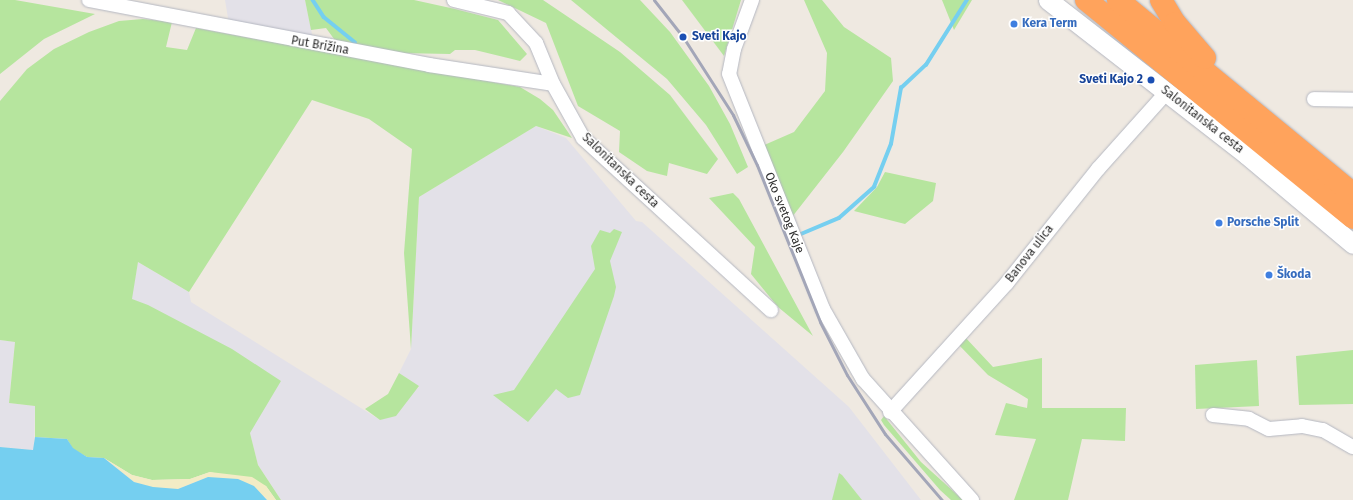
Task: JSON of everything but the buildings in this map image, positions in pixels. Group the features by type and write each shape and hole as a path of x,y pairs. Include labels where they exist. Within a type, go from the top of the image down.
{"highway":[{"path":"1086,0 1353,218"},
{"path":"1118,0 1353,194"},
{"path":"1161,0 1198,52 1239,89 1243,104"}],"main road":[{"name":"Salonitanska cesta","path":"1048,0 1247,155 1353,244"}],"street":[{"name":"Put Brižina","path":"89,0 375,56 553,84"},
{"name":"Salonitanska cesta","path":"454,0 508,13 536,43 553,84 583,138 771,310"},
{"name":"Oko svetog Kaje","path":"752,0 734,49 728,74 823,309 863,379 890,412 972,500"},
{"name":"Banova ulica","path":"890,412 1007,283 1098,169 1166,93"},
{"path":"1314,99 1353,100"},
{"path":"1213,415 1248,420 1269,429 1302,426 1323,430 1353,447"}],"shaded area":[{"path":"225,0 305,0 313,39 229,24"},
{"path":"536,126 566,138 636,221 642,222 849,407 921,500 281,500 258,465 250,433 131,299 138,262 189,292 191,302 380,420 419,387 399,373 411,349 419,197"},
{"path":"0,340 15,342 9,403 35,406 34,450 0,447"}],"green space":[{"path":"0,0 15,0 95,14 44,39 0,74"},
{"path":"305,0 414,0 455,9 498,20 527,54 520,61 475,50 455,50 450,54 399,53 337,43 326,28 311,30"},
{"path":"498,0 543,0 620,52 670,95 718,159 707,174 669,163 667,176 647,171 619,152 620,131 578,106 546,23"},
{"path":"571,0 640,0 670,32 709,86 730,124 748,167 737,174 706,125 667,79"},
{"path":"682,0 741,0 724,56"},
{"path":"804,0 822,0 844,27 891,58 893,81 843,152 792,217 762,146 794,132 825,91 827,53"},
{"path":"942,0 972,0 954,30"},
{"path":"143,19 172,22 166,47 187,50 196,28 520,87 540,99 553,110 572,138 536,126 419,197 411,349 404,253 412,149 369,119 312,100 189,292 138,262 132,299 148,305 232,349 281,381 250,433 258,465 281,500 276,500 266,486 210,472 190,479 152,480 132,475 104,458 87,457 73,449 67,439 35,437 35,406 9,403 15,342 0,340 0,101 27,69 54,49 89,32 119,21"},
{"path":"885,172 936,183 933,201 905,224 854,211 877,187"},
{"path":"733,193 739,199 813,336 778,307 751,274 755,247 709,198"},
{"path":"614,229 622,232 610,261 616,287 580,395 568,398 556,389 528,422 493,395 514,390 595,269 591,246 600,230 610,233"},
{"path":"964,336 993,367 1042,358 1042,408 1126,408 1125,441 1082,439 1068,500 1014,500 1036,439 995,435 1006,403 1027,408 1028,399 988,375 957,343"},
{"path":"1353,350 1353,404 1299,405 1296,356"},
{"path":"1257,360 1259,406 1196,409 1195,365"},
{"path":"399,373 419,386 396,416 380,420 365,409 388,394"},
{"path":"884,416 921,462 963,500 951,500 940,490 884,425 881,420"},
{"path":"839,473 842,475 862,500 832,500"}],"sand":[{"path":"104,458 132,475 152,480 190,479 210,472 252,477 266,486 276,500 267,500 265,497 208,477 178,489 153,488 134,482"}],"water":[{"path":"35,437 67,439 73,448 87,457 104,458 134,482 153,487 178,489 208,477 238,479 254,486 267,500 0,500 0,447 33,450"}],"waterway":[{"path":"313,0 324,17 355,42"},
{"path":"801,234 839,218 874,187 891,144 901,88 926,65 967,0"}],"railway":[{"path":"654,0 683,37 733,115 757,165 820,322 847,375 885,434 942,500"}],"place":[{"name":"Kera Term","path":"1014,24"},
{"name":"Sveti Kajo","path":"683,37"},
{"name":"Sveti Kajo 2","path":"1151,80"},
{"name":"Porsche Split","path":"1219,223"},
{"name":"Škoda","path":"1269,275"}]}
